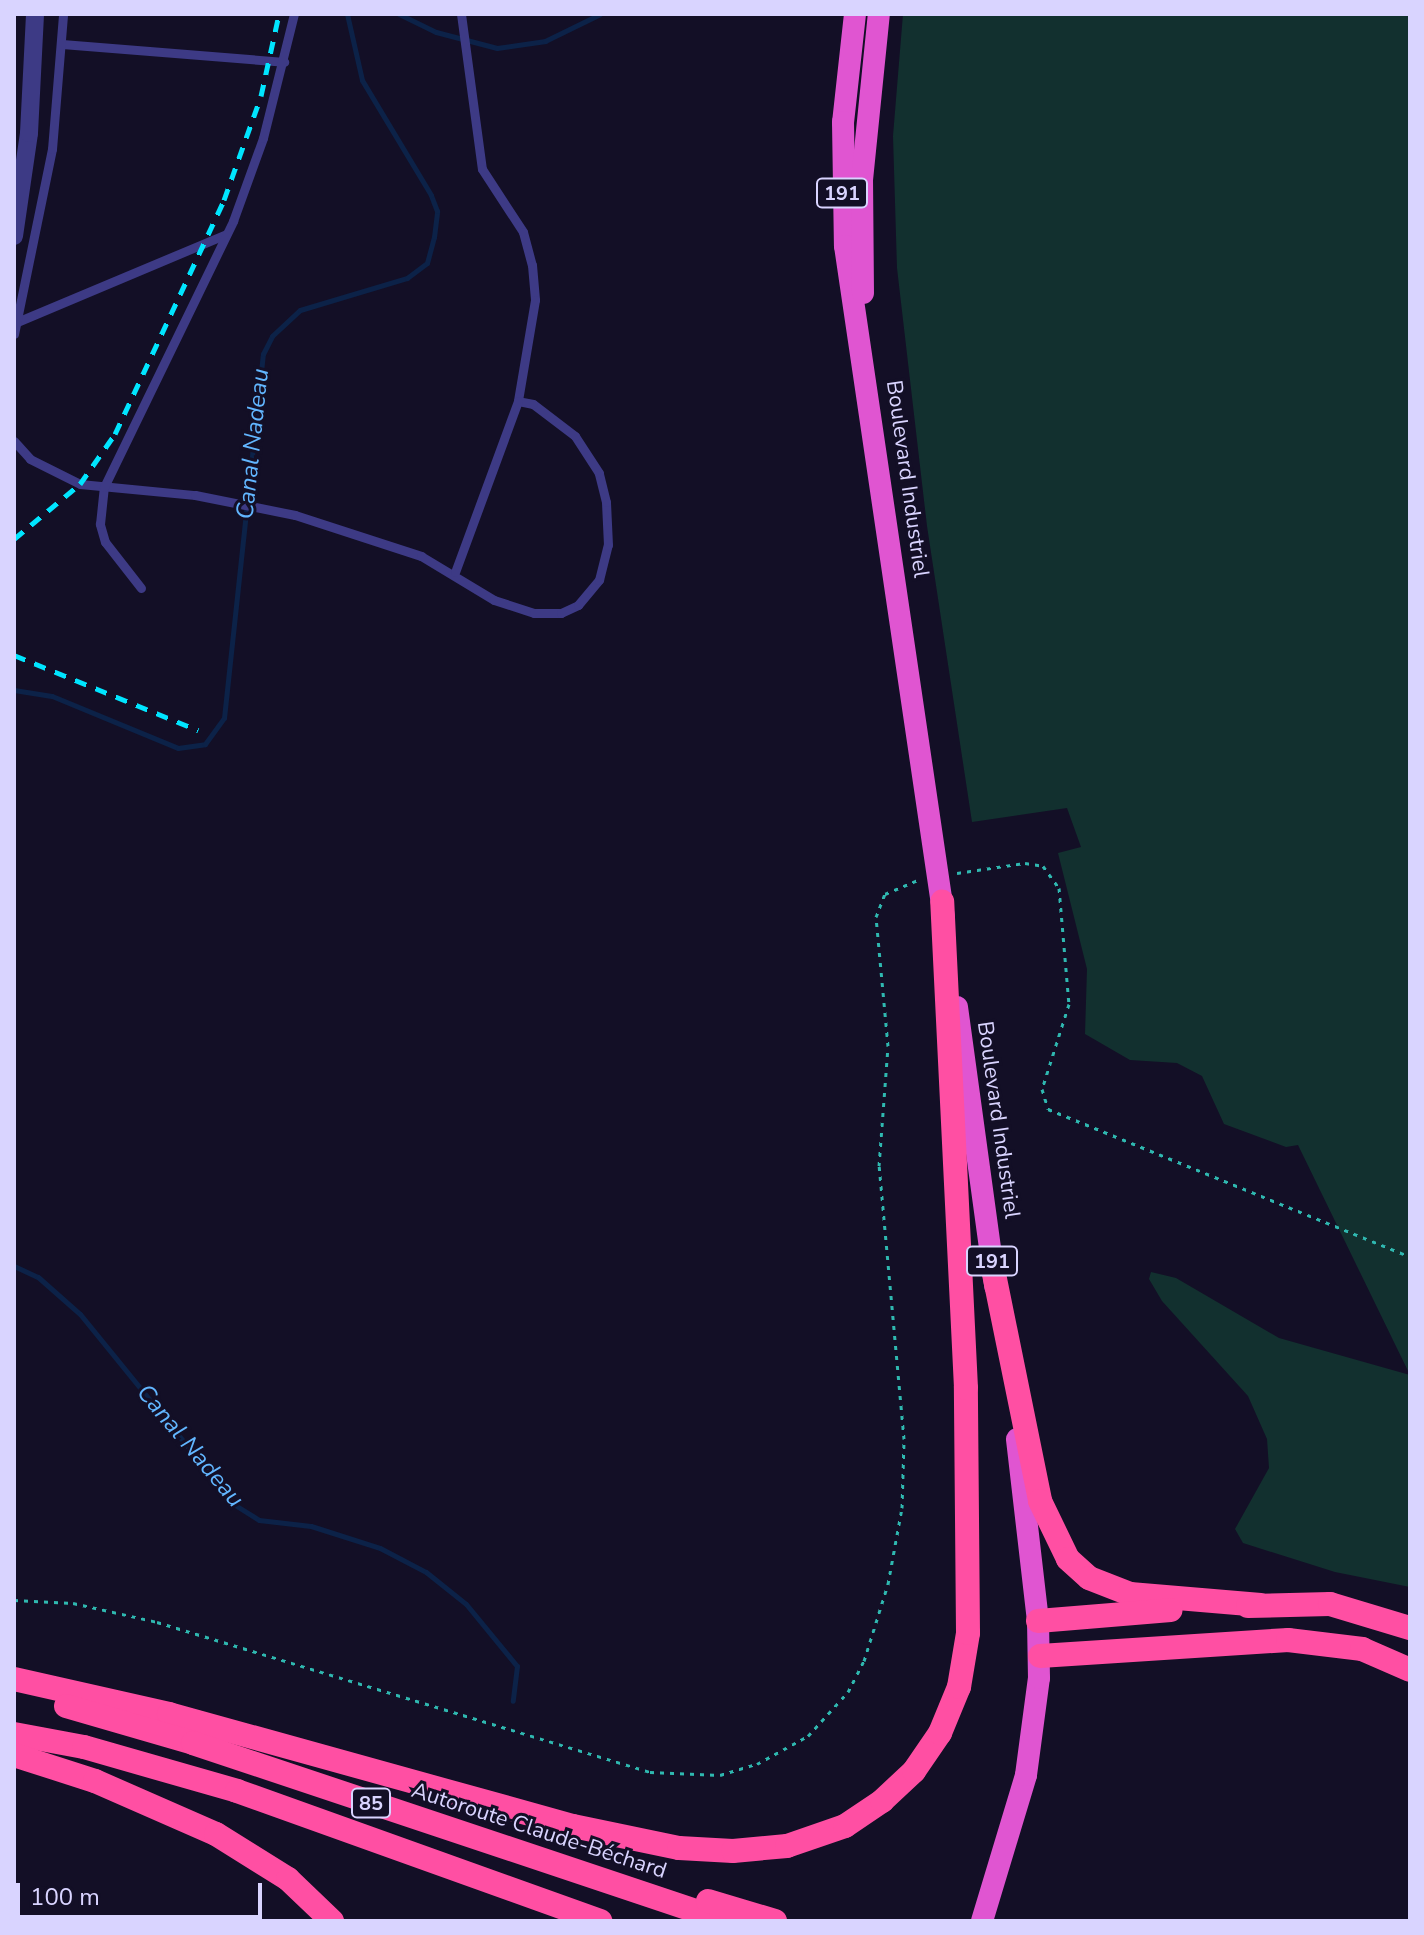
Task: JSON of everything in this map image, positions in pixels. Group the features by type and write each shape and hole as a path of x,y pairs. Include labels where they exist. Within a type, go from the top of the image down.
{"highway":[{"name":"Boulevard Industriel","path":"855,14 843,122 843,210 993,1269 1038,1621 1040,1656 1026,1775 982,1921"},
{"name":"Boulevard Industriel","path":"865,370 862,180 879,14"},
{"path":"14,1679 169,1714 666,1846 733,1851 787,1846 845,1826 882,1801 914,1771 940,1733 959,1687 968,1633 966,1388 942,902"},
{"path":"993,1269 1040,1501 1068,1559 1089,1578 1130,1594 1261,1605 1352,1608 1410,1628"},
{"path":"1038,1621 1261,1605"},
{"path":"1040,1656 1288,1640 1362,1649 1410,1670"},
{"name":"Autoroute Claude-Béchard","path":"14,1694 180,1738 726,1921"},
{"name":"85","path":"14,1734 84,1747 237,1791 600,1921"},
{"path":"14,1755 95,1781 216,1834 288,1879 332,1921"},
{"path":"527,1855 775,1921"}],"street":[{"path":"14,236 29,133 35,14"}],"lane":[{"path":"14,334 52,149 63,14"},
{"path":"141,588 105,542 100,524 104,487 226,234 263,138 294,14"},
{"path":"455,572 518,401 535,300 532,265 523,232 482,169 461,14"},
{"path":"62,44 284,62"},
{"path":"17,322 226,234"},
{"path":"14,441 55,474 104,487 232,503 263,510 421,556 455,572 494,600 534,613 569,609 599,580 608,545 599,473 575,436 555,417 518,401"}],"path":[{"path":"14,1600 73,1603 157,1622 650,1772 720,1775 757,1764 808,1736 848,1692 864,1661 888,1584 902,1508 904,1439 879,1166 888,1046 876,917 878,901 892,887 938,876 1025,863 1051,872 1059,888 1069,1004 1042,1089 1048,1109 1410,1257"}],"green space":[{"path":"903,14 1410,14 1410,1375 1298,1145 1286,1147 1224,1124 1202,1076 1177,1063 1130,1060 1085,1034 1087,969 1058,853 1081,847 1067,808 972,822 927,526 897,268 893,136"},
{"path":"1151,1272 1176,1278 1279,1338 1410,1375 1410,1587 1335,1572 1243,1543 1235,1529 1269,1468 1267,1439 1248,1396 1162,1301 1149,1279"}],"waterway":[{"name":"Canal Nadeau","path":"14,690 52,696 178,748 205,744 224,718 263,354 272,336 300,310 407,278 427,263 434,237 437,211 431,195 362,80 347,14"},
{"path":"399,14 436,32 497,48 545,41 600,14"},
{"name":"Canal Nadeau","path":"14,1266 38,1277 80,1314 235,1505 259,1520 311,1526 380,1548 426,1572 466,1604 517,1666 513,1701"}],"railway":[{"path":"14,539 80,484 115,434 224,200 261,96 279,14"},
{"path":"14,655 198,730"}]}
